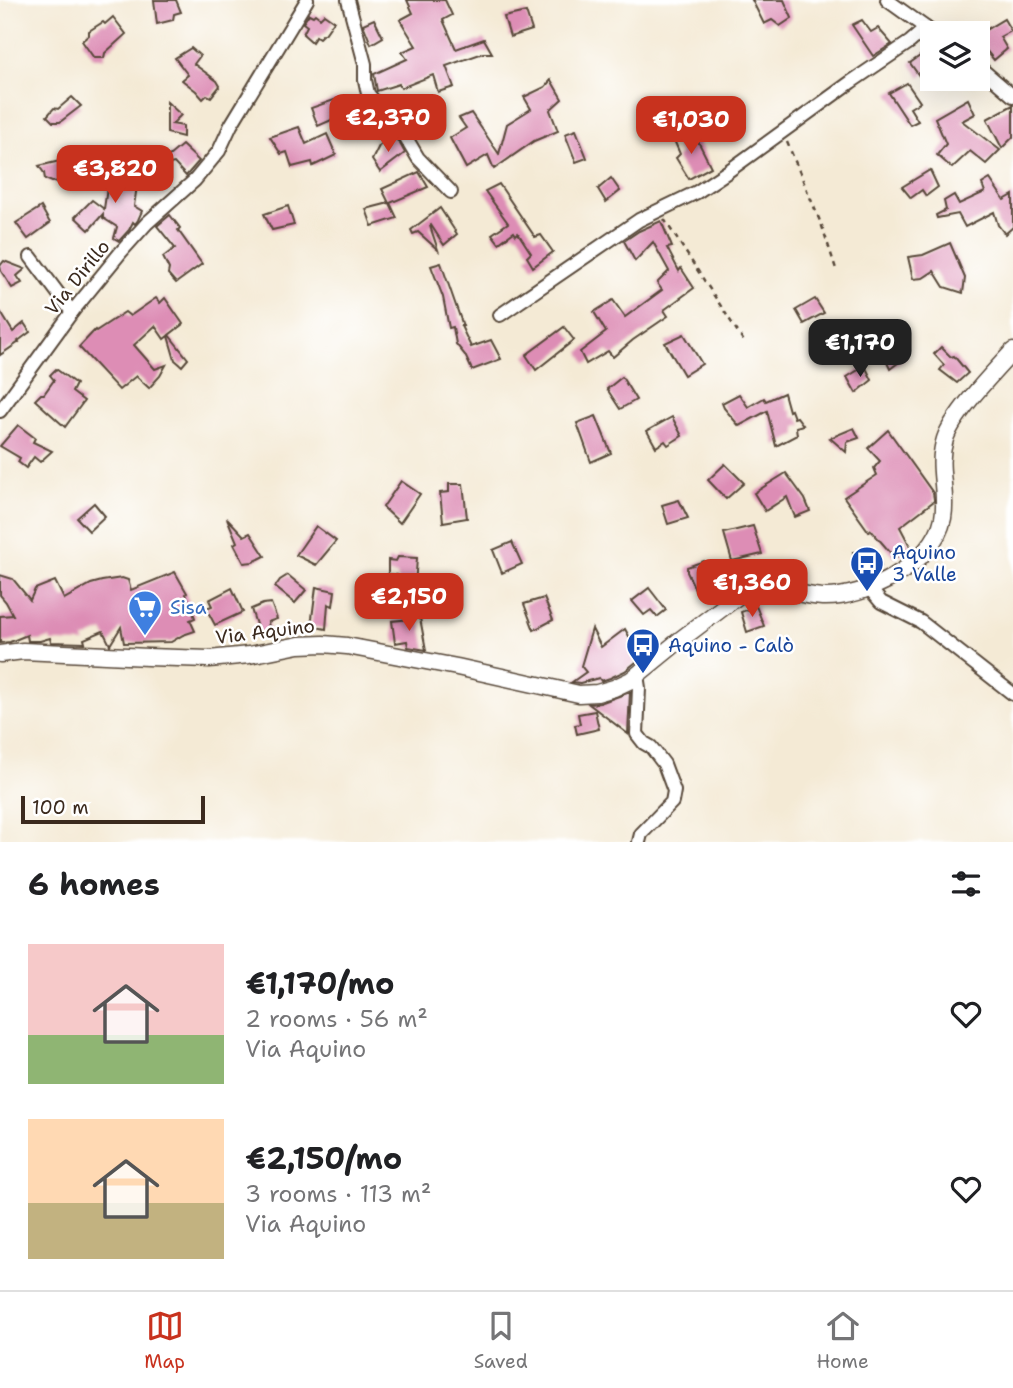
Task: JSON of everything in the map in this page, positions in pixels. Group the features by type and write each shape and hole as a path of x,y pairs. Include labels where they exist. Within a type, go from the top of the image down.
{"street":[{"name":"Via Dirillo","path":"0,411 72,312 147,223 195,180 219,151 231,125 307,0"},
{"path":"348,0 365,64 368,94 401,129 418,158 451,192"},
{"path":"887,0 920,24"},
{"path":"500,315 639,220 697,192 920,36"},
{"path":"990,76 1013,96"},
{"path":"31,257 72,312"},
{"name":"Via Aquino","path":"0,654 23,651 209,659 249,656 299,645 323,644 457,667 579,694 614,688 631,680 746,590 756,586 823,597 848,595 870,589 918,559 938,533 943,521 945,497 940,457 951,425 1013,351"},
{"path":"870,589 881,602 921,622 1013,694"},
{"path":"636,675 639,688 637,734 664,764 674,791 672,803 641,834 639,842"}],"path":[{"path":"783,132 822,226 836,269"},
{"path":"658,211 746,343"}],"building":[{"path":"154,0 176,0 181,12 174,14 173,20 157,24"},
{"path":"407,0 445,0 452,15 443,20 456,49 484,39 492,53 483,53 446,66 454,87 438,92 433,75 401,88 399,84 377,91 374,74 407,59 402,52 416,46 400,20 413,13"},
{"path":"752,0 784,0 792,18 780,26 772,20 764,24"},
{"path":"526,12 532,30 510,37 504,17"},
{"path":"309,14 320,18 324,14 334,21 325,34 319,38 316,36 312,42 303,34 307,26 303,23"},
{"path":"113,17 126,34 105,53 104,58 94,58 82,41 89,35 89,31"},
{"path":"374,19 383,37 371,44 363,24"},
{"path":"1004,19 1011,31 1000,37 1007,49 994,60 990,55 990,27"},
{"path":"862,20 871,32 878,28 892,44 873,56 852,25"},
{"path":"191,48 200,56 194,64 220,86 211,97 207,95 203,99 182,80 188,75 175,58"},
{"path":"920,56 920,77 910,63"},
{"path":"551,80 562,99 550,110 558,131 534,141 494,169 488,155 466,168 450,138 466,128 459,118 471,113 499,154 507,124 531,109 524,97 545,87"},
{"path":"907,83 920,102 910,108 918,121 910,125 889,93"},
{"path":"72,97 81,106 60,122 53,122 47,116 54,108 58,109"},
{"path":"337,99 343,115 318,126 311,108"},
{"path":"968,99 975,114 962,121 1000,150 986,164 970,151 952,168 937,155 946,144 935,118"},
{"path":"167,102 181,115 172,124 183,126 183,137 167,133"},
{"path":"1013,105 1013,137 1002,148 987,119"},
{"path":"299,127 306,144 327,134 336,155 313,166 312,162 292,167 287,152 281,154 270,137"},
{"path":"576,130 587,158 576,162 565,134"},
{"path":"694,133 711,167 689,179 676,158 680,154 674,140"},
{"path":"392,136 405,153 380,172 372,160 379,146"},
{"path":"182,145 199,161 186,176 174,163 156,167"},
{"path":"64,160 60,181 45,179 39,166"},
{"path":"930,170 938,187 926,196 922,190 911,198 902,187"},
{"path":"107,171 138,179 134,206 142,211 135,224 133,222 119,241 114,238 117,227 103,218 103,214 89,230 75,217 92,200 104,209 108,181 104,177"},
{"path":"419,172 428,187 390,203 397,218 372,226 366,209 389,203 382,189"},
{"path":"611,178 620,191 606,202 598,189"},
{"path":"990,179 1004,200 1013,195 1013,227 1005,234 998,225 994,212 965,227 958,214 937,218 936,215 946,210 944,201 954,195 959,204 985,192 982,184"},
{"path":"499,184 535,237 541,235 553,252 533,267 527,257 531,253 518,233 516,235 514,232 499,243 492,234 508,223 485,191"},
{"path":"288,206 294,225 272,230 264,214"},
{"path":"41,207 50,223 28,239 16,223"},
{"path":"440,208 457,234 444,245 431,225 438,250 418,232 413,234 411,230"},
{"path":"170,215 202,264 176,283 168,274 169,269 163,257 175,248 157,226"},
{"path":"661,221 672,247 667,248 679,271 681,268 694,288 664,310 668,316 613,357 608,351 586,364 580,352 606,332 594,312 613,300 625,317 662,290 657,283 669,271 653,242 635,261 624,241"},
{"path":"950,243 965,278 963,293 944,287 934,271 923,278 913,279 908,257 923,255"},
{"path":"4,261 25,269 17,276 22,283 12,288 1,271 0,266"},
{"path":"441,263 461,326 471,347 491,340 501,359 472,370 456,344 453,327 449,328 443,297 431,266"},
{"path":"156,298 160,303 165,298 183,324 169,335 188,359 182,366 175,360 168,336 164,339 155,326 134,345 155,369 166,365 160,376 149,388 136,376 119,390 79,347 95,330 125,312 130,316"},
{"path":"815,299 824,313 804,324 796,310"},
{"path":"0,311 13,332 24,323 30,332 0,355"},
{"path":"564,327 574,340 536,370 526,355"},
{"path":"684,334 702,364 684,375 665,343"},
{"path":"900,345 907,356 890,369 883,354"},
{"path":"941,347 951,357 954,356 968,373 957,383 940,370 944,365 934,354"},
{"path":"865,366 872,380 856,393 847,377"},
{"path":"56,369 76,384 72,392 84,401 65,427 35,400 44,394 54,380 50,375"},
{"path":"622,377 636,400 620,409 607,389"},
{"path":"784,393 789,411 791,410 794,418 797,417 803,425 796,427 797,435 776,446 767,411 739,426 722,403 739,394 748,407 764,398 766,401"},
{"path":"596,416 611,453 591,462 577,423"},
{"path":"672,417 682,436 668,445 665,441 656,447 647,431"},
{"path":"18,425 35,438 33,442 52,451 40,462 34,457 26,468 18,462 20,458 0,446"},
{"path":"854,428 859,438 847,442 846,452 830,438"},
{"path":"888,430 933,493 934,499 900,527 911,548 903,556 900,553 895,558 870,529 869,532 844,497 877,475 874,468 880,461 868,448"},
{"path":"725,464 744,483 726,499 708,480"},
{"path":"786,473 805,499 810,511 795,517 787,497 765,511 754,493"},
{"path":"401,481 420,494 400,523 383,507"},
{"path":"449,484 463,484 467,518 443,522 440,493 449,492"},
{"path":"679,500 688,518 668,524 662,505"},
{"path":"94,503 105,516 89,531 77,518"},
{"path":"227,518 244,536 250,533 265,556 244,563 234,544 237,542"},
{"path":"316,526 336,541 316,565 296,555"},
{"path":"753,526 762,554 732,561 724,533"},
{"path":"512,542 522,564 502,573 493,550"},
{"path":"853,552 878,554 881,566 856,569"},
{"path":"398,557 417,558 415,586 422,585 424,601 414,603 414,606 410,606 406,583 398,582 397,575 388,574 388,560 396,561"},
{"path":"704,561 715,586 696,591 687,567"},
{"path":"175,572 187,593 195,618 190,620 195,631 171,642 124,643 121,627 110,645 103,631 84,639 85,643 51,642 50,638 28,641 27,635 0,643 0,616 13,615 0,595 0,575 13,579 30,600 35,589 55,581 64,599 102,581 122,578 128,580 131,590"},
{"path":"288,575 306,590 295,603 275,587"},
{"path":"316,587 335,591 333,606 328,604 326,629 311,626"},
{"path":"232,588 243,612 215,625 206,608 212,606 209,600"},
{"path":"649,588 666,610 657,617 651,610 644,615 632,601"},
{"path":"544,598 553,620 534,630 524,604"},
{"path":"271,603 277,619 268,622 270,633 260,637 251,609"},
{"path":"756,606 764,626 747,632 741,612"},
{"path":"420,618 426,650 408,647 407,641 395,643 392,621"},
{"path":"592,629 601,647 625,629 641,658 625,671 610,678 572,682 586,672 581,666"},
{"path":"630,692 628,734 589,704 600,703"},
{"path":"595,711 599,729 577,734 575,725 580,724 578,714"}],"place":[{"name":"Aquino 3 Valle","path":"867,593"},
{"name":"Sisa","path":"145,637"},
{"name":"Aquino - Calò","path":"643,675"}]}
